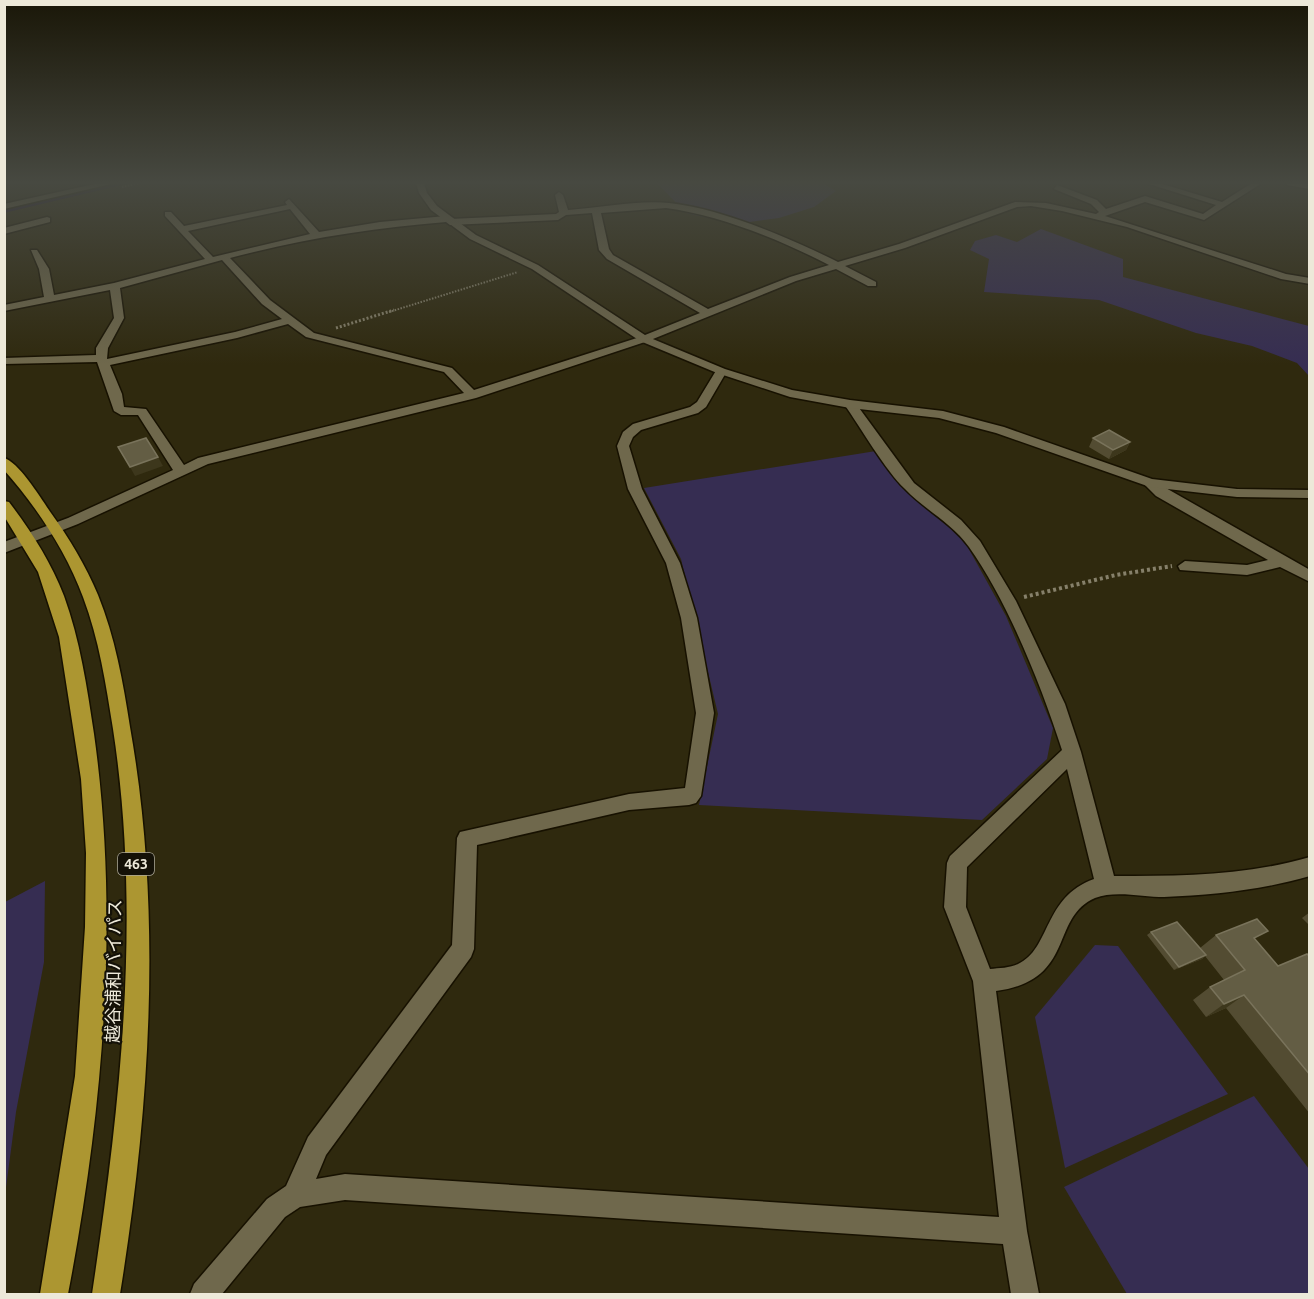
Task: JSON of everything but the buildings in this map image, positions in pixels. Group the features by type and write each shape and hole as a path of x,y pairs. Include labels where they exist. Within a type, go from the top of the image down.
{"highway":[{"name":"越谷浦和バイパス","path":"4,462 54,528 85,581 108,651 124,734 135,828 138,927 134,1048 106,1294"},
{"name":"越谷浦和バイパス","path":"4,505 28,539 56,596 74,667 90,759 96,839 92,1018 73,1194 54,1294"}],"street":[{"path":"196,244 211,260"},
{"path":"4,308 115,286 223,256 278,244"},
{"path":"487,244 535,267 644,339 721,371 790,393 850,404 939,414 1000,430 1150,483 1237,493 1310,494"},
{"path":"603,244 604,250 610,257 709,314"},
{"path":"791,244 839,265 872,284"},
{"path":"4,548 203,461 472,395 644,339 793,279 908,244"},
{"path":"1188,244 1284,277 1310,281"},
{"path":"34,252 44,269 50,300"},
{"path":"223,256 250,287 312,336 448,370 472,395"},
{"path":"115,286 119,318 102,348 102,360 116,394 118,408 142,412 181,471"},
{"path":"4,360 102,360 237,335 290,320"},
{"path":"295,1195 317,1146 463,949 467,838 629,801 689,797 694,790 705,713 689,618 673,563 634,489 623,446 627,435 637,427 694,410 702,404 721,371"},
{"path":"850,404 909,486 956,523 975,543 1008,601 1056,704 1072,752 1106,885"},
{"path":"1150,483 1161,494 1310,577"},
{"path":"1185,566 1246,570 1282,561"},
{"path":"1025,1294 1014,1231 984,981 955,907 957,863 1072,752"},
{"path":"984,981 1012,977 1031,969 1043,955 1070,903 1088,891 1106,885 1138,888 1240,884 1279,876 1310,866"},
{"path":"204,1294 276,1208 295,1195 345,1187 1014,1231"}],"path":[{"path":"312,336 535,267"},
{"path":"1008,601 1116,575 1163,566 1185,566"}],"shaded area":[{"path":"974,244 1081,244 1123,259 1123,277 1309,326 1309,376 1297,363 1252,346 1196,333 1099,300 984,292 989,259 970,250"},
{"path":"876,451 900,486 946,522 965,542 1006,616 1053,728 1047,759 982,820 699,805 718,714 681,559 644,488"},
{"path":"45,881 44,962 16,1112 5,1195 5,902"},
{"path":"1095,945 1118,946 1228,1094 1065,1168 1035,1017"},
{"path":"1254,1096 1309,1169 1309,1294 1127,1294 1064,1187"}]}
